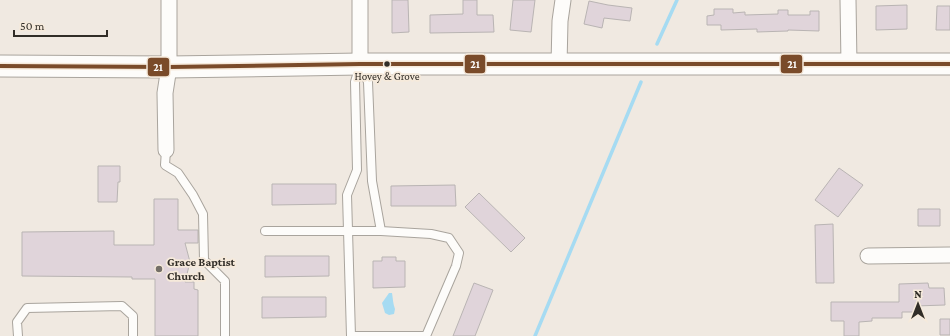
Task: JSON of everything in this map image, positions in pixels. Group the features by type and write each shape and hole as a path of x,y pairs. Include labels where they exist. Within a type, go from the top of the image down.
{"main road":[{"path":"0,66 169,67 360,64 950,64"}],"street":[{"path":"166,150 165,94 169,67 169,0"},
{"path":"360,0 360,64"},
{"path":"559,65 560,21 563,0"},
{"path":"848,0 849,64"},
{"path":"868,256 950,255"}],"lane":[{"path":"265,231 348,232 381,231 431,234 449,238 459,253 456,266 425,336 351,336 348,232 347,195 357,170 356,82 360,64"},
{"path":"360,64 368,82 372,181 381,231"},
{"path":"166,150 165,165 178,173 193,195 203,214 204,260 226,281 225,336"},
{"path":"357,157 371,157"},
{"path":"18,336 17,322 27,308 122,306 133,316 133,336"}],"water":[{"path":"389,293 392,293 395,309 394,314 389,315 385,313 382,303"}],"building":[{"path":"392,0 408,0 409,32 392,33"},
{"path":"463,0 477,0 477,15 493,15 494,32 430,33 430,15 463,14"},
{"path":"513,0 535,0 531,32 510,30"},
{"path":"589,1 632,8 630,21 604,18 602,28 584,24"},
{"path":"907,5 907,29 876,30 876,6"},
{"path":"937,6 950,6 950,30 936,30"},
{"path":"714,9 733,9 733,13 745,12 745,15 778,14 778,10 788,10 788,15 810,15 810,11 819,11 819,31 788,30 757,32 757,29 721,30 721,25 707,25 707,16 714,15"},
{"path":"98,166 120,166 120,182 118,182 117,202 98,202"},
{"path":"839,168 863,185 838,217 815,200"},
{"path":"272,184 336,184 336,204 272,205"},
{"path":"455,185 456,206 391,206 391,186"},
{"path":"479,193 525,238 511,252 465,207"},
{"path":"154,199 178,199 178,230 198,230 198,243 185,243 190,262 185,282 194,282 194,289 198,290 198,336 155,336 155,279 132,279 132,277 22,276 22,232 114,231 114,245 154,245"},
{"path":"918,209 940,209 940,226 918,226"},
{"path":"833,224 834,283 816,283 815,225"},
{"path":"265,256 329,256 329,276 265,277"},
{"path":"382,257 396,257 396,261 405,261 405,287 373,288 373,261 382,261"},
{"path":"474,283 493,290 475,336 453,336"},
{"path":"928,283 929,288 944,288 945,305 915,306 915,312 902,312 902,318 872,318 872,321 859,322 859,336 844,336 844,321 831,321 831,302 899,302 899,284"},
{"path":"262,297 326,297 326,317 262,318"},
{"path":"940,319 950,319 950,335 940,335"}],"waterway":[{"path":"657,44 677,0"},
{"path":"535,336 641,82"}],"transit line":[{"name":"21","path":"0,66 169,67 360,64 950,64"}],"place":[{"name":"Hovey & Grove","path":"387,64"},
{"name":"Grace Baptist Church","path":"159,269"}]}
